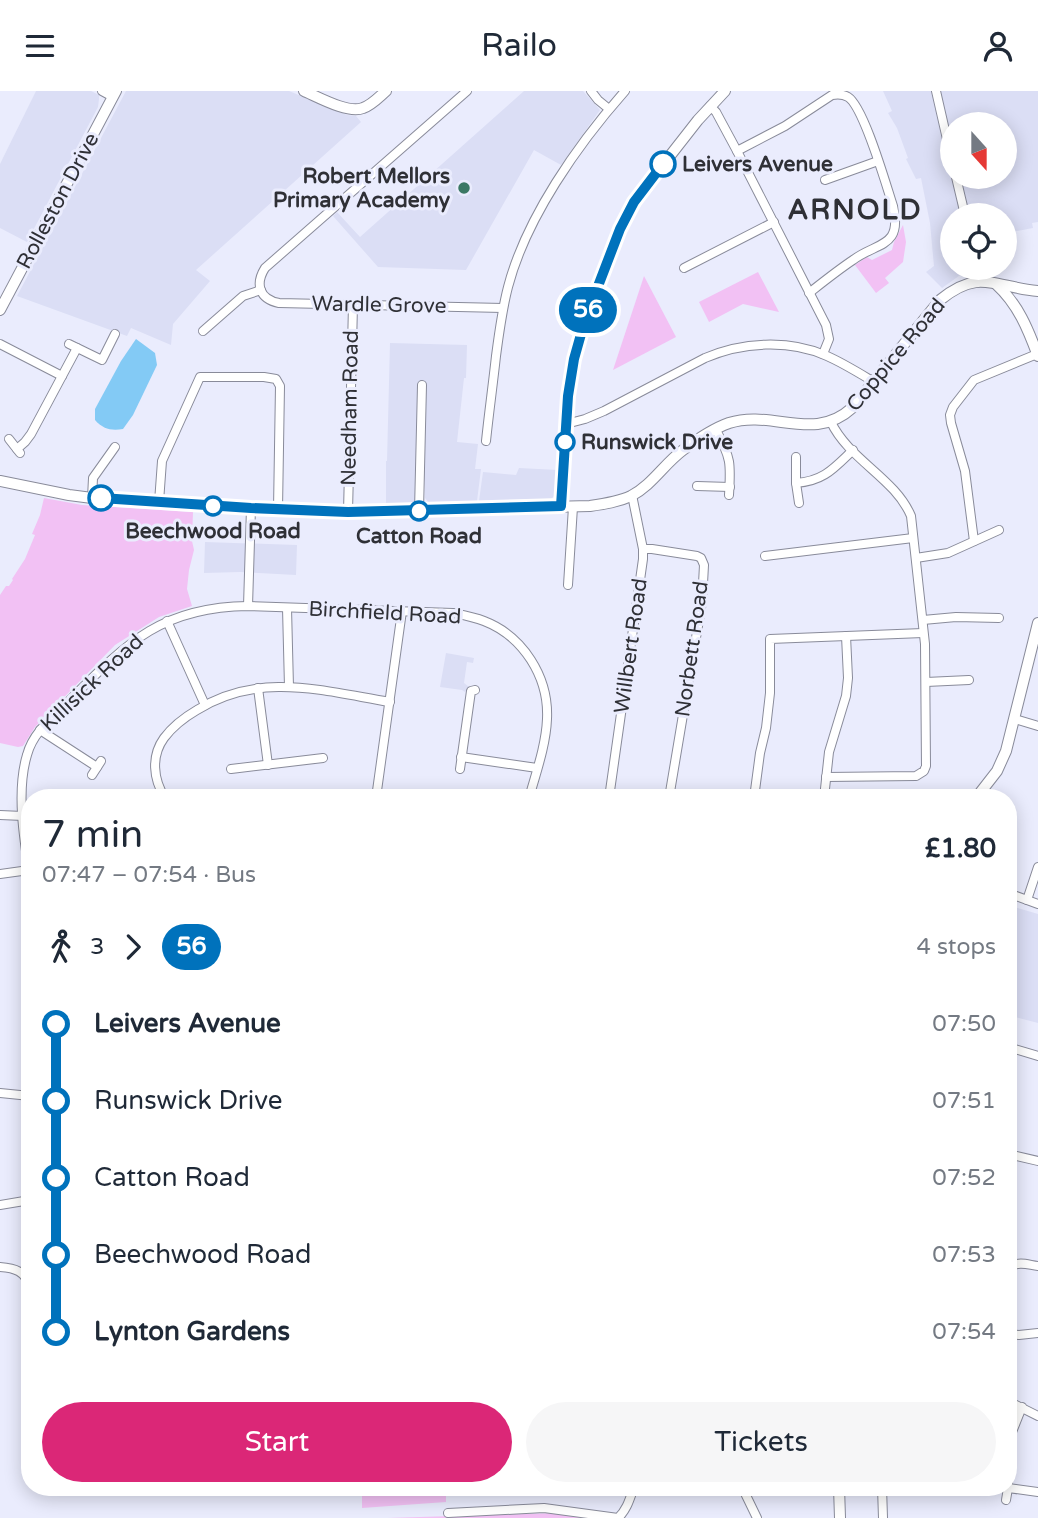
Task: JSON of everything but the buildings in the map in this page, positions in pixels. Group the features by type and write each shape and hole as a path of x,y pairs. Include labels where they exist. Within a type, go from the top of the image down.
{"street":[{"path":"102,91 114,94"},
{"path":"304,91 354,110 367,107 386,91"},
{"path":"203,331 243,296 261,290 259,283 264,268 467,91"},
{"path":"591,91 609,109"},
{"path":"486,441 503,308 516,262 562,172 625,91"},
{"path":"561,506 568,396 579,338 599,280 634,202 698,120 725,91"},
{"path":"936,91 941,112"},
{"name":"Rolleston Drive","path":"0,310 3,297 114,94"},
{"path":"737,151 785,126 827,97 840,94 855,104 878,161 895,217 894,229 886,243 854,259 809,292"},
{"path":"710,106 737,151 828,331 829,339 823,354"},
{"path":"825,180 878,161"},
{"path":"684,268 774,222"},
{"name":"Coppice Road","path":"0,481 92,498 348,512 607,504 632,495 647,485 683,449 730,423 755,419 810,425 839,419 852,408 940,300 958,286 982,281 1029,290"},
{"path":"974,541 965,471 950,415 974,380 1038,355 1020,313 996,283"},
{"name":"Wardle Grove","path":"261,290 270,301 279,303 503,308"},
{"path":"1020,313 1018,297 1029,290"},
{"name":"Needham Road","path":"348,512 353,305"},
{"path":"9,439 19,451 62,376 73,346 102,360 115,334"},
{"path":"0,344 62,376"},
{"path":"566,424 604,411 705,358 749,346 805,349 823,354 874,382"},
{"path":"159,502 162,461 200,377 264,377 276,379 280,386 278,509"},
{"path":"419,511 422,385"},
{"path":"826,777 916,776 926,767 923,620 911,516 898,495 840,436 831,422"},
{"path":"701,488 729,491 729,457 716,430"},
{"path":"92,498 93,478 115,447"},
{"path":"796,483 808,482 828,473 853,450"},
{"path":"796,457 799,503"},
{"name":"Willbert Road","path":"610,789 637,610 643,549 632,495"},
{"path":"568,585 573,506"},
{"path":"248,606 251,508"},
{"path":"916,558 948,552 999,530"},
{"path":"765,556 913,538"},
{"name":"Norbett Road","path":"643,549 652,548 698,557 704,565 702,602 671,789"},
{"name":"Birchfield Road","path":"248,606 453,613 477,618 505,632 518,642 536,669 546,699 547,720 531,789"},
{"name":"Killisick Road","path":"22,789 22,775 30,744 40,730 124,647 153,627 167,621 208,609 248,606"},
{"path":"287,608 289,687"},
{"path":"377,789 402,611"},
{"path":"923,620 956,617 999,618"},
{"path":"167,621 205,705"},
{"path":"982,789 997,771 1004,756 1038,623"},
{"path":"755,789 770,693 770,639 923,633"},
{"path":"825,789 829,753 846,697 846,636"},
{"path":"926,683 968,680"},
{"path":"160,789 155,766 163,739 178,724 205,705 235,693 258,688 289,687 390,702"},
{"path":"258,688 268,765"},
{"path":"460,769 471,691 475,690"},
{"path":"1014,719 1038,726"},
{"path":"40,730 96,768"},
{"path":"461,757 537,768"},
{"path":"232,769 323,758"},
{"path":"0,815 21,816"},
{"path":"1027,900 1038,867"},
{"path":"0,874 21,874"},
{"path":"1017,896 1038,904"},
{"path":"1017,1050 1038,1056"},
{"path":"0,1093 21,1095"},
{"path":"1017,1156 1038,1161"},
{"path":"0,1205 21,1202"},
{"path":"1017,1264 1038,1266"},
{"path":"0,1267 21,1273"},
{"path":"1017,1334 1038,1333"},
{"path":"1017,1406 1038,1416"},
{"path":"1017,1420 1022,1408"},
{"path":"1017,1489 1038,1492"},
{"path":"448,1513 544,1508 618,1518 624,1513 631,1496"},
{"path":"746,1496 757,1518"},
{"path":"839,1496 840,1518"},
{"path":"883,1496 883,1518"},
{"path":"1006,1500 1007,1496"}],"shaded area":[{"path":"36,91 91,91 99,95 99,99 98,107 27,242 0,228 0,164"},
{"path":"126,91 289,91 347,115 356,116 361,122 196,270 210,281 173,324 171,345 131,328 127,336 17,296"},
{"name":"Robert Mellors Primary Academy","path":"524,91 583,91 600,110 561,165 534,150 466,270 378,267 333,216 337,212 360,237"},
{"path":"883,91 1038,91 1038,222 1032,223 1033,228 1017,231 1017,203 940,203 940,280 953,280 942,288 926,272 934,266 930,223 921,178 916,179 906,159 908,158 897,128 888,113 892,111"},
{"path":"903,225 906,242 903,262 885,278 889,283 876,293 855,265 867,257 872,260 892,250"},
{"path":"758,272 779,312 743,304 709,322 699,302"},
{"path":"644,276 676,337 613,370"},
{"path":"390,343 467,345 466,378 457,442 478,444 475,469 481,469 477,501 429,503 425,498 425,480 416,479 415,500 412,504 386,505"},
{"path":"519,468 558,470 556,494 551,499 479,501 483,472 516,475"},
{"path":"44,498 82,505 193,512 194,550 187,589 192,606 159,617 115,645 35,727 23,746 18,747 0,743 0,595 6,586 9,586 25,559 35,535 32,534"},
{"path":"205,542 297,545 296,575 204,573"},
{"path":"446,653 474,658 473,663 467,662 464,683 469,687 465,692 440,687"},
{"path":"1017,908 1038,914 1038,1023 1017,1017"},
{"path":"362,1496 446,1496 446,1502 362,1508"},
{"path":"556,1513 602,1518 387,1518"}],"water":[{"path":"136,339 155,353 157,365 133,415 123,429 107,429 95,420 95,409"}],"bus line":[{"name":"56","path":"101,498 348,512 561,506 568,396 574,359 585,320 626,216 663,164"}],"place":[{"name":"Leivers Avenue","path":"663,164"},
{"name":"Robert Mellors Primary Academy","path":"464,188"},
{"name":"Runswick Drive","path":"565,442"},
{"name":"Beechwood Road","path":"213,506"},
{"name":"Catton Road","path":"419,511"}],"district":[{"name":"ARNOLD","path":"855,210"}]}
